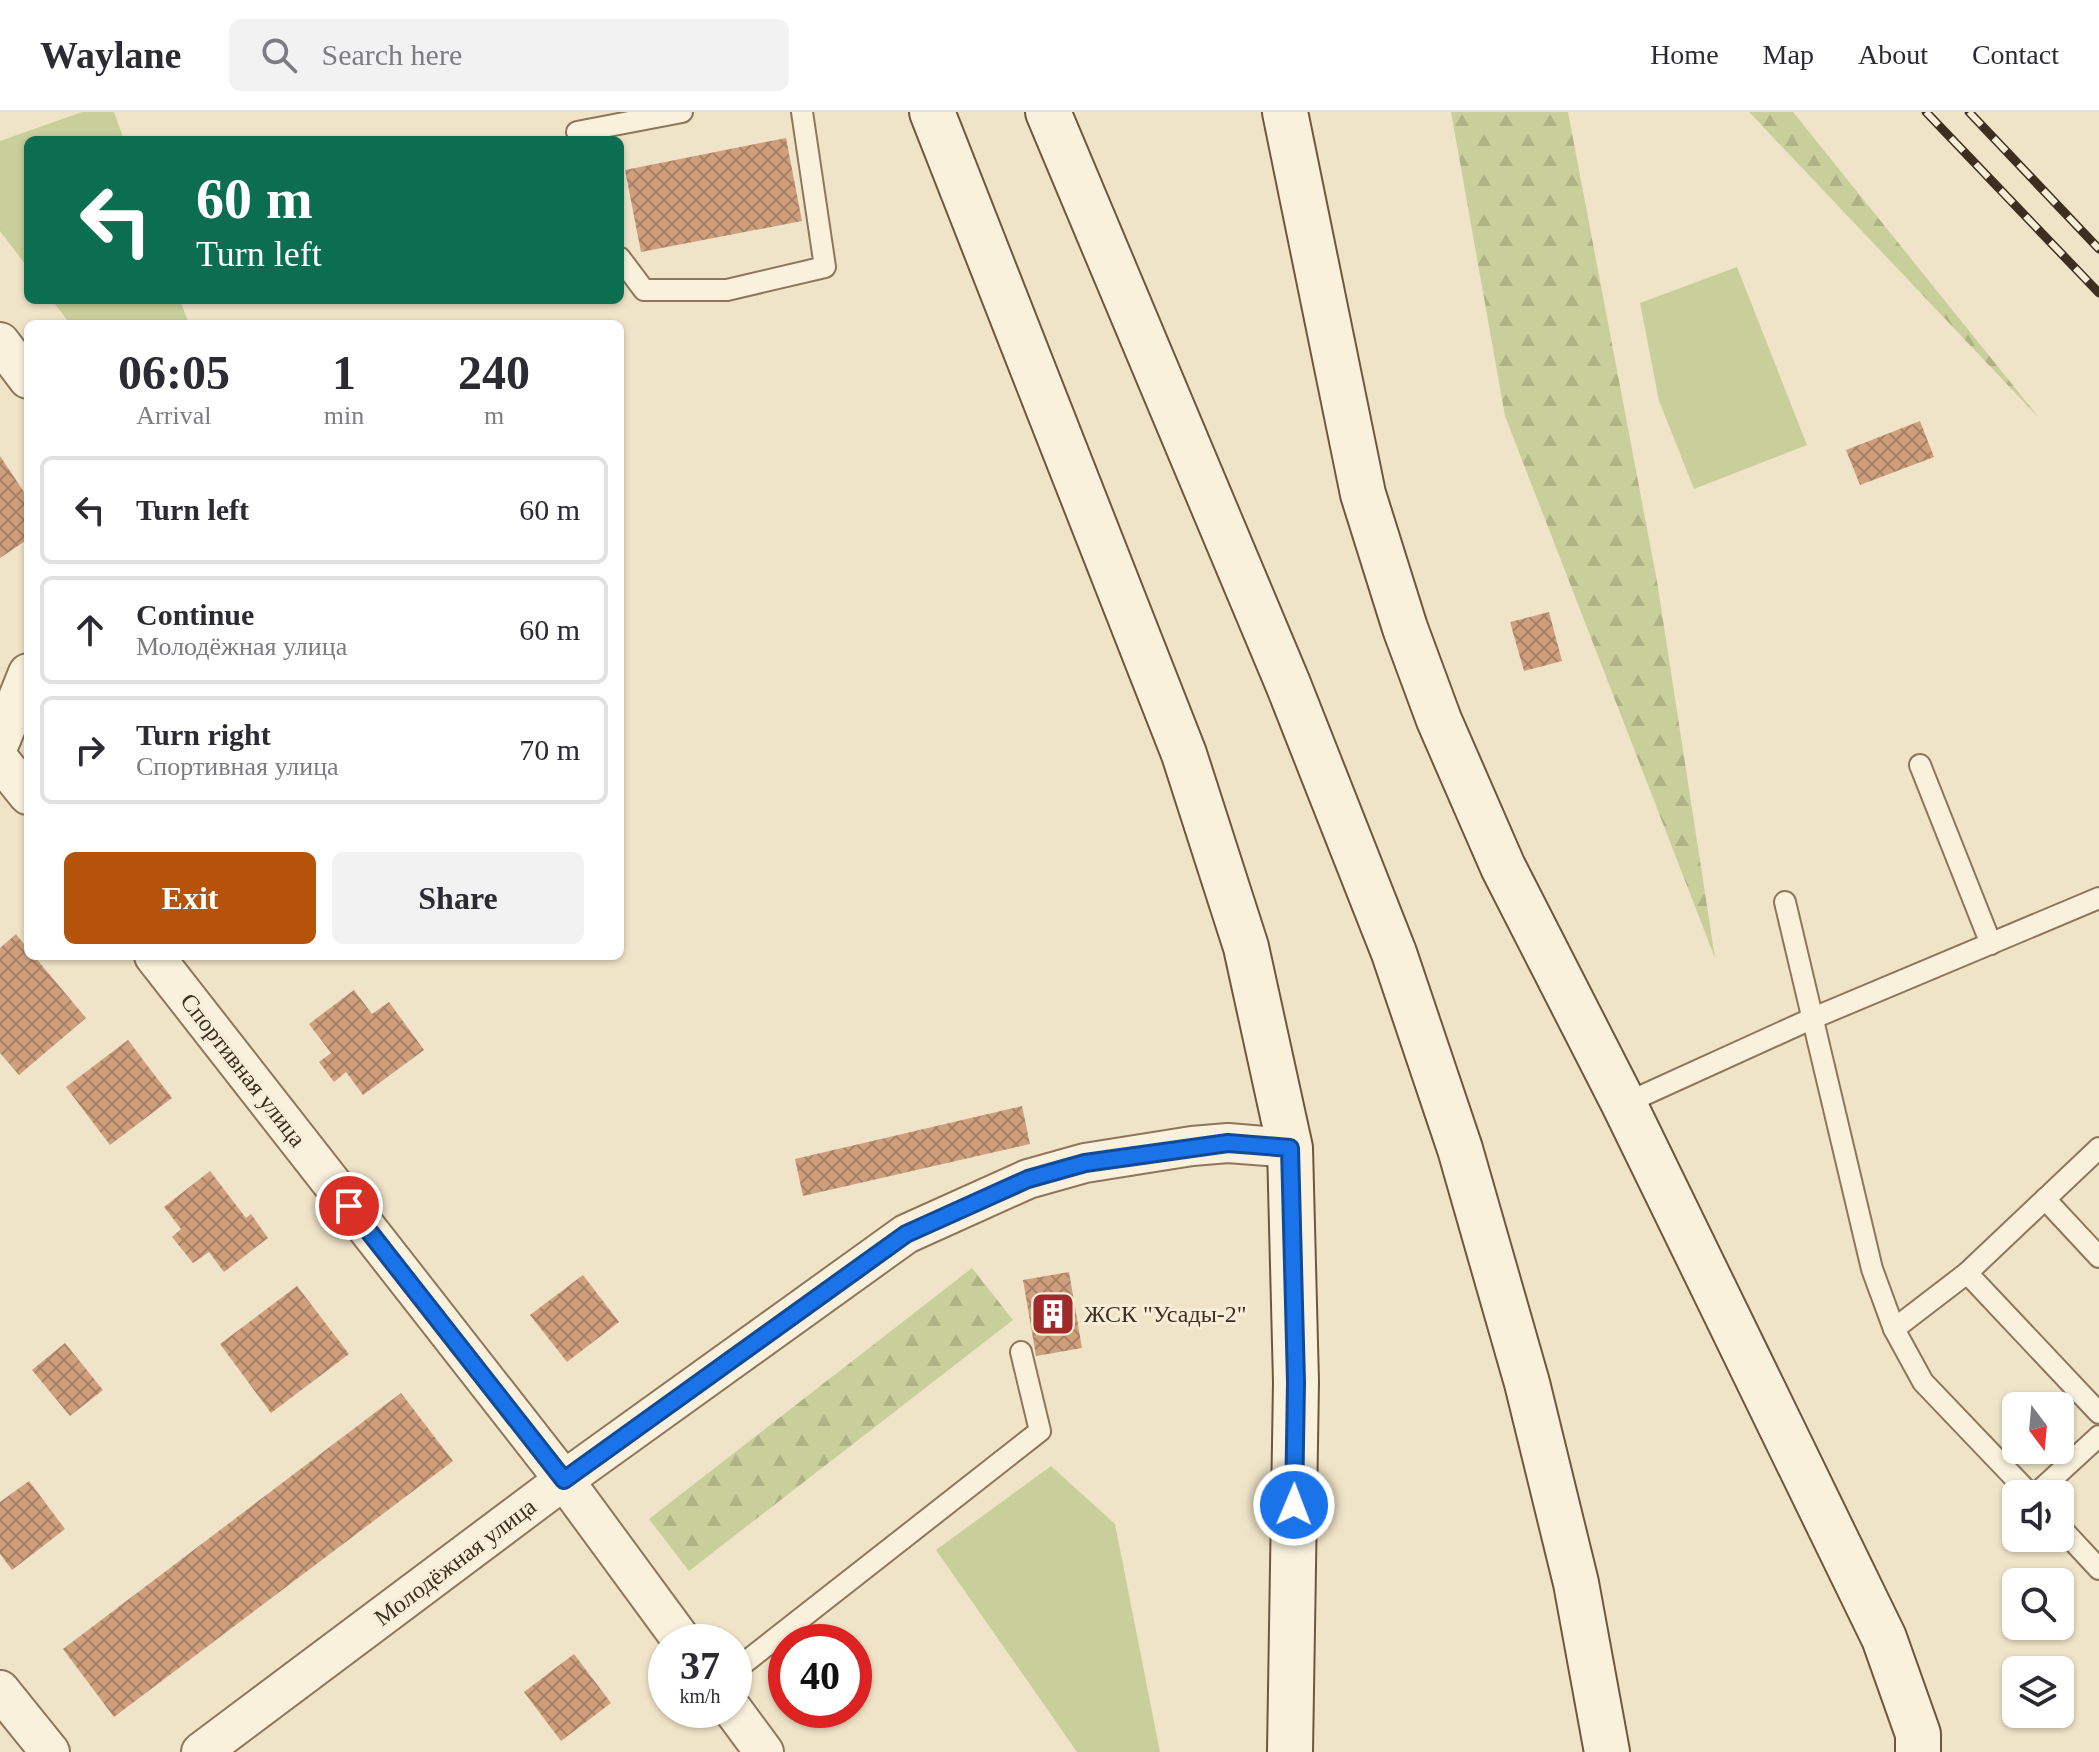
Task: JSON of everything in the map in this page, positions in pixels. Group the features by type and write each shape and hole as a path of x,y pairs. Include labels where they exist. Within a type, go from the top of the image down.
{"street":[{"path":"932,112 1184,754 1246,947 1290,1148 1296,1382 1290,1752"},
{"path":"1048,112 1288,684 1394,953 1460,1149 1527,1383 1576,1583 1607,1752"},
{"path":"1285,112 1363,494 1405,628 1439,720 1503,867 1624,1104 1884,1638 1918,1734 1918,1752"},
{"path":"0,342 24,374"},
{"path":"0,742 24,683"},
{"path":"0,760 24,790"},
{"name":"Спортивная улица","path":"157,960 564,1480 670,1624"},
{"name":"Молодёжная улица","path":"201,1752 564,1480 906,1234 1028,1179 1085,1163 1228,1143 1290,1148"},
{"path":"0,1690 50,1752"},
{"path":"746,1728 764,1752"}],"lane":[{"path":"569,112 578,136 682,112"},
{"path":"624,263 644,290 727,290 825,267 802,112"},
{"path":"1920,765 1991,944"},
{"path":"1624,1104 1811,1019 2099,898"},
{"path":"1785,902 1872,1269 1894,1329 1923,1382 2017,1480"},
{"path":"1894,1329 1967,1273 2099,1148"},
{"path":"2045,1199 2099,1257"},
{"path":"1967,1273 2099,1413"},
{"path":"752,1657 1040,1431 1021,1352"},
{"path":"2051,1480 2099,1436"},
{"path":"2074,1542 2099,1569"}],"green space":[{"path":"82,112 114,112 123,136 24,136 24,263 0,231 0,141"},
{"path":"1451,112 1568,112 1657,581 1715,958 1505,416"},
{"path":"1749,112 1793,112 2040,419"},
{"path":"1737,267 1807,445 1694,489 1659,401 1640,303"},
{"path":"55,304 182,304 188,320 67,320"},
{"path":"972,1268 1013,1320 689,1571 649,1519"},
{"path":"1051,1466 1115,1524 1160,1752 1077,1752 936,1550"}],"building":[{"path":"786,138 802,221 641,252 625,170"},
{"path":"1920,421 1934,457 1860,485 1846,450"},
{"path":"0,456 24,492 24,542 0,558"},
{"path":"1549,612 1562,661 1524,671 1510,622"},
{"path":"16,934 24,944 24,960 37,960 86,1018 19,1075 0,1053 0,948"},
{"path":"354,990 372,1014 389,1002 424,1050 363,1095 346,1072 334,1082 319,1062 331,1053 309,1024"},
{"path":"128,1040 172,1098 110,1145 66,1087"},
{"path":"1022,1106 1030,1144 803,1196 795,1159"},
{"path":"210,1171 246,1218 251,1214 268,1238 224,1272 209,1252 193,1263 172,1237 181,1229 164,1207"},
{"name":"ЖСК \"Усады-2\"","path":"1069,1272 1082,1348 1036,1356 1023,1280"},
{"path":"583,1275 619,1322 567,1362 530,1315"},
{"path":"297,1286 349,1354 271,1413 220,1344"},
{"path":"65,1343 103,1390 70,1416 32,1370"},
{"path":"401,1393 453,1461 114,1717 63,1649"},
{"path":"29,1481 65,1529 12,1570 0,1554 0,1502"},
{"path":"574,1654 611,1703 561,1741 524,1692"}],"railway":[{"path":"1926,112 2099,293"},
{"path":"1969,112 2099,249"}],"place":[{"name":"ЖСК \"Усады-2\"","path":"1053,1314"}],"route":[{"path":"349,1206 564,1480 906,1234 1028,1179 1085,1163 1228,1143 1290,1148 1296,1382 1294,1505"}]}
